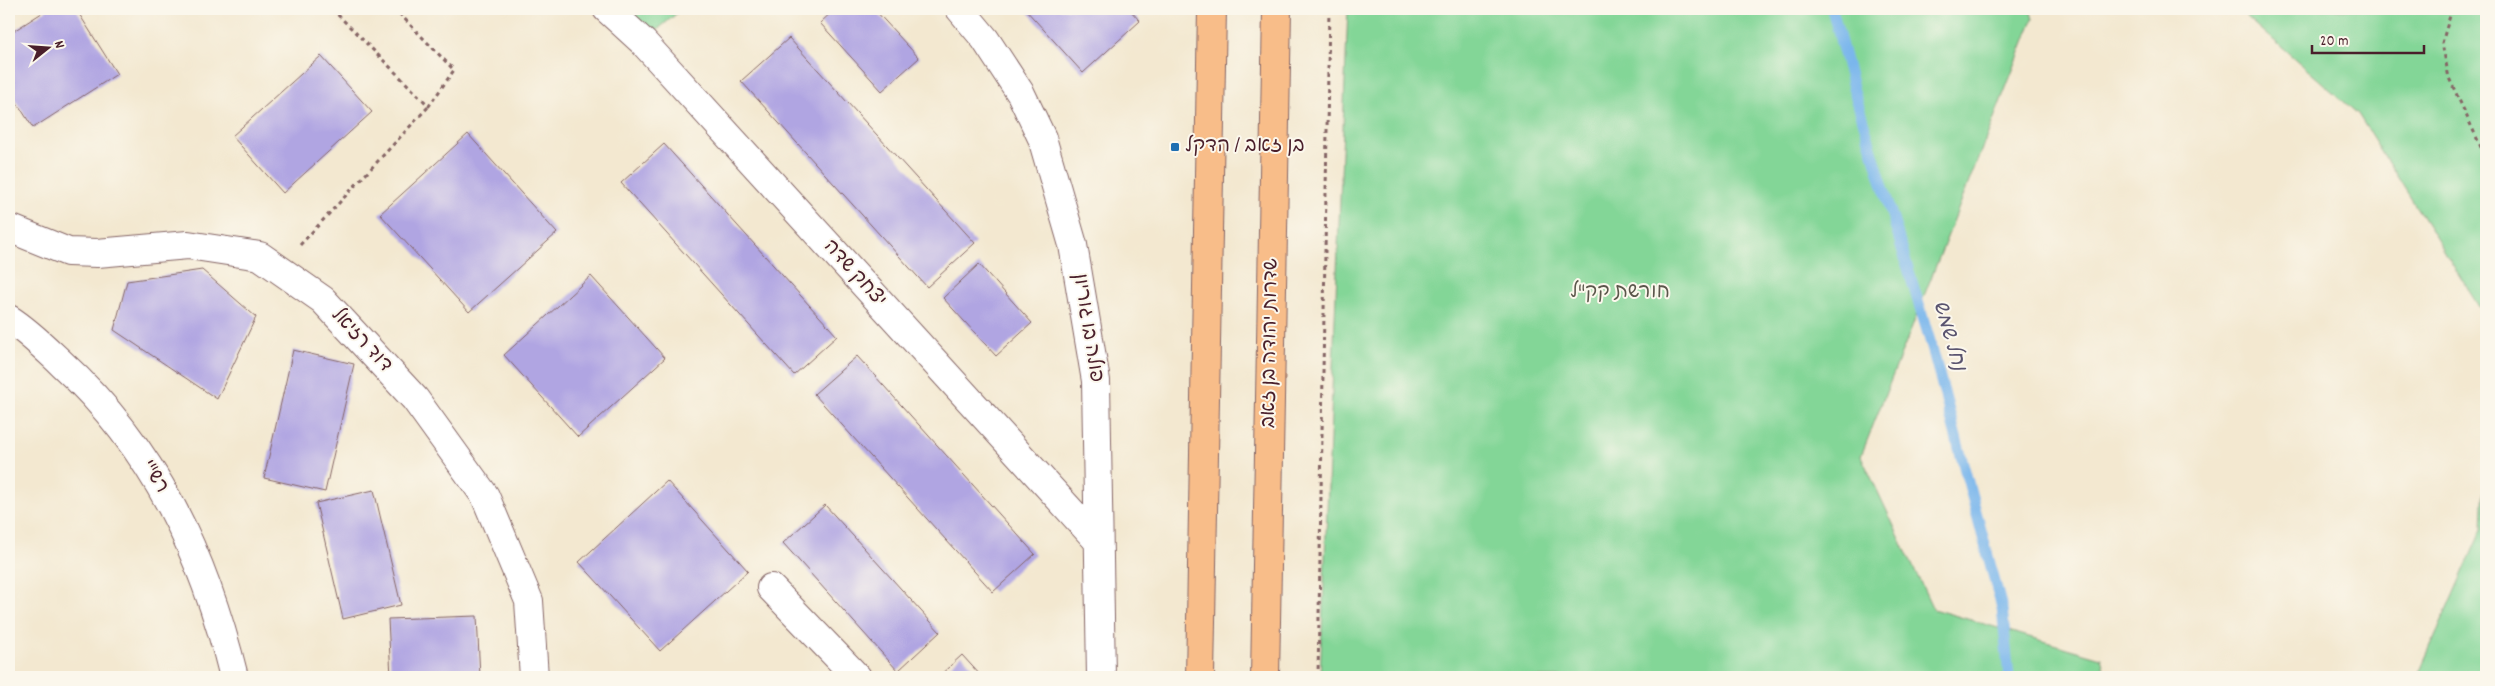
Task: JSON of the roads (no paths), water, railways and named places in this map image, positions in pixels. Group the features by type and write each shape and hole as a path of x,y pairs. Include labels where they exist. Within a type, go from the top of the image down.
{"main road":[{"path":"1200,677 1212,9"},
{"name":"שדרות יהודה בן זאב","path":"1265,677 1277,9"}],"street":[{"name":"יצחק שדה","path":"608,9 643,42 1098,542"},
{"name":"פולה בו גוריון","path":"960,9 985,39 1021,94 1042,138 1073,245 1096,381 1101,677"},
{"name":"דוד רזיאל","path":"9,228 68,252 97,253 188,246 260,256 323,300 415,399 485,496 529,601 534,677"},
{"name":"רש\"י","path":"9,319 50,352 93,392 153,472 196,554 222,629 234,677"},
{"path":"771,588 857,677"}],"waterway":[{"name":"נחל שמש","path":"1832,9 1854,91 1931,344 2002,608 2009,677"}],"place":[{"name":"בן זאב / הדקל","path":"1175,147"}],"park label":[{"name":"חורשת קק\"ל","path":"1620,293"}]}
